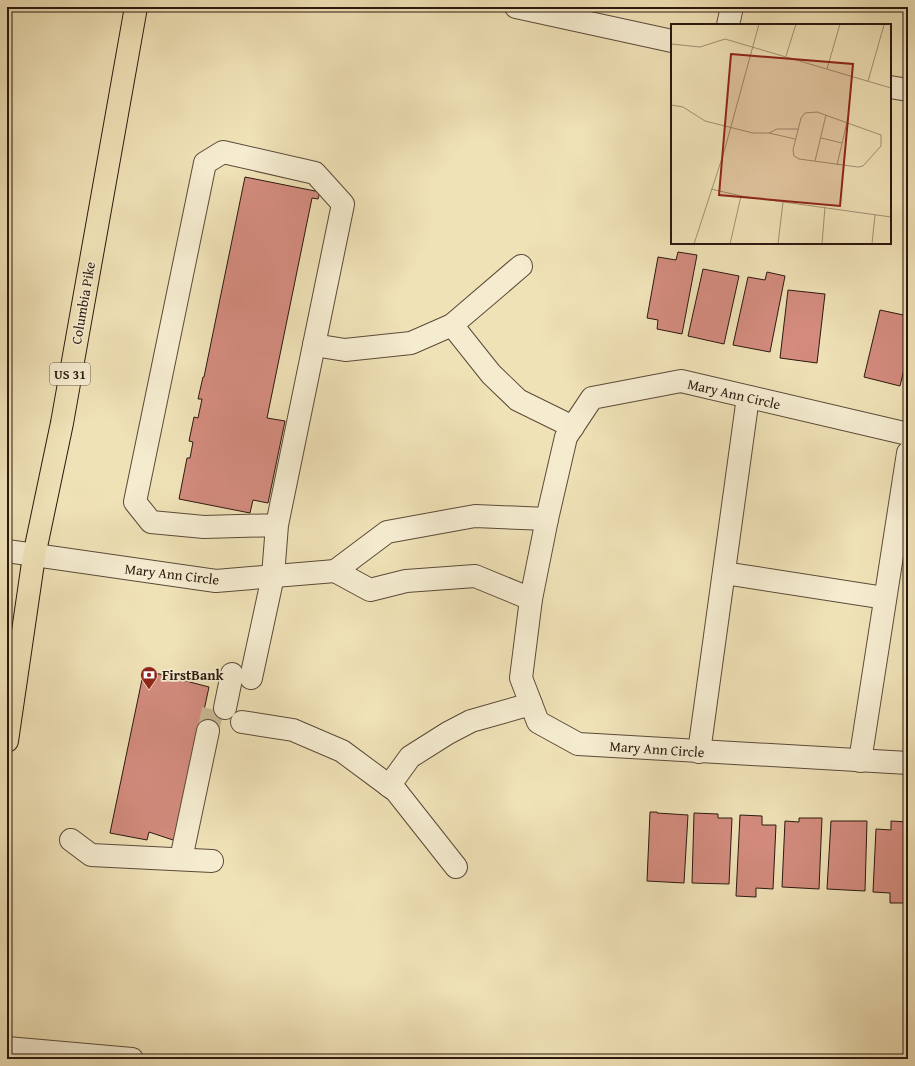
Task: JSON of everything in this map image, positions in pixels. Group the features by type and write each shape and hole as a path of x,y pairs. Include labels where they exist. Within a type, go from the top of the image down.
{"main road":[{"name":"Columbia Pike","path":"7,741 34,556 62,423 136,7"}],"street":[{"path":"516,7 671,41"},
{"path":"728,24 732,7"},
{"path":"891,86 908,90"},
{"path":"220,707 235,675 273,576 277,525 343,204 315,173 223,152 205,163 135,502 151,522 204,527 277,525"},
{"path":"314,345 345,350 411,343 452,325 521,266"},
{"path":"452,325 491,374 518,400 573,427"},
{"name":"Mary Ann Circle","path":"908,434 681,381 592,398 566,437 547,518 531,599 521,678 538,722 578,744 908,763"},
{"path":"698,752 748,397"},
{"path":"860,761 908,453"},
{"path":"531,599 475,576 406,581 370,590 335,571 387,532 476,516 547,518"},
{"name":"Mary Ann Circle","path":"7,551 216,581 335,571"},
{"path":"724,573 885,598"},
{"path":"389,786 410,757 448,733 472,721 531,704"},
{"path":"242,722 294,730 342,751 396,791 456,867"},
{"path":"70,840 91,855 195,860 214,732"},
{"path":"7,1048 132,1059"}],"building":[{"path":"245,177 320,192 318,199 312,198 267,418 285,421 268,503 253,500 250,513 179,499 187,458 190,458 193,442 189,441 194,417 198,418 202,399 198,399 204,377"},
{"path":"678,252 697,255 682,334 657,329 658,320 647,318 658,257 676,260"},
{"path":"703,269 739,276 724,344 688,336"},
{"path":"767,272 785,276 770,352 733,345 748,277 765,280"},
{"path":"788,290 825,294 817,363 780,358"},
{"path":"880,310 908,316 908,353 900,386 864,377"},
{"path":"144,670 209,687 176,841 149,832 147,840 110,833"},
{"path":"650,812 688,815 684,883 647,881"},
{"path":"694,813 718,814 718,818 732,818 729,884 692,883"},
{"path":"740,815 762,816 762,825 776,825 773,889 756,888 756,897 736,896"},
{"path":"799,818 822,818 819,889 782,887 785,821 799,822"},
{"path":"831,821 867,821 865,891 827,889"},
{"path":"891,821 908,822 908,903 890,903 890,893 873,892 876,829 891,830"}],"tunnel":[{"path":"208,731 214,705"}],"place":[{"name":"FirstBank","path":"149,690"}]}
